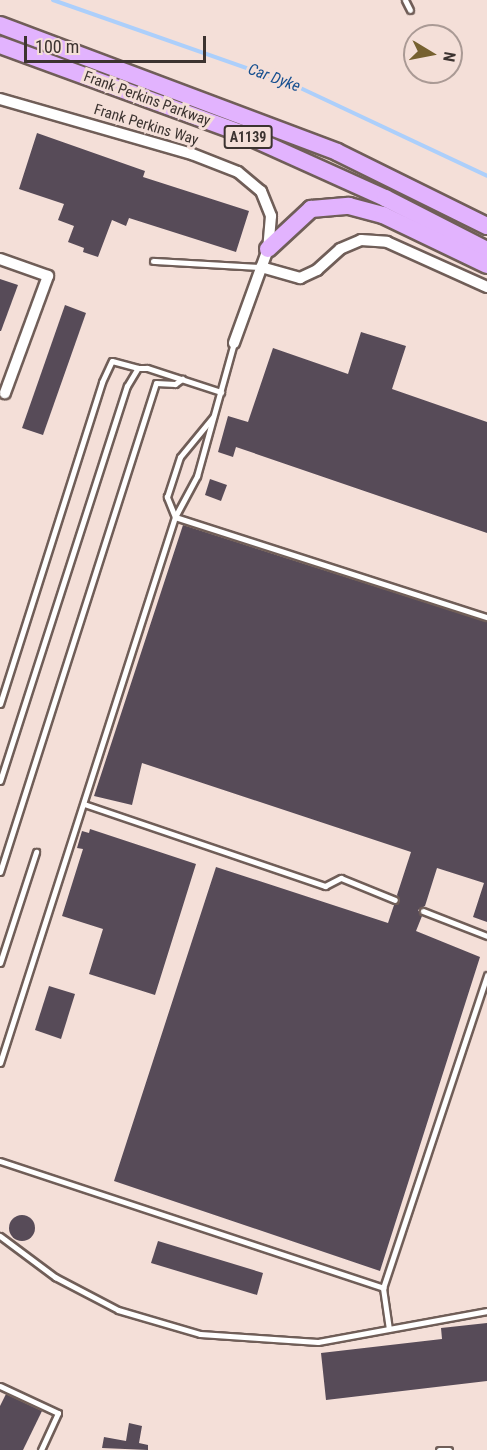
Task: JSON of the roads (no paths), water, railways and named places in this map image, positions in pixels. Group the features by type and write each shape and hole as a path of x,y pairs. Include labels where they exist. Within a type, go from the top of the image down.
{"highway":[{"name":"Frank Perkins Parkway","path":"0,25 337,152 487,226"},
{"name":"Frank Perkins Parkway","path":"0,45 252,138 385,198 487,250"},
{"path":"268,249 311,209 349,206 392,220 487,265"}],"street":[{"name":"Frank Perkins Way","path":"0,99 170,148 238,172 261,191 272,216 268,249 234,343"},
{"path":"261,267 300,278 317,270 340,249 361,240 387,242 487,286"},
{"path":"0,259 48,276 5,393"}],"lane":[{"path":"405,0 410,10"},
{"path":"153,261 261,267"},
{"path":"0,1063 176,517 197,476 234,343"},
{"path":"0,704 102,382 112,361 221,392"},
{"path":"0,781 127,386 138,368"},
{"path":"0,872 156,383 175,384 182,380"},
{"path":"214,415 180,457 167,497 176,517 487,616"},
{"path":"84,804 325,886 341,878 395,900"},
{"path":"0,963 36,852"},
{"path":"423,911 487,936"},
{"path":"389,1329 383,1288 487,975"},
{"path":"0,1161 383,1288"},
{"path":"0,1236 55,1277 118,1310 200,1334 318,1342 487,1311"},
{"path":"0,1386 58,1413 41,1450"},
{"path":"439,1450 449,1450"}],"waterway":[{"name":"Car Dyke","path":"53,0 294,85 487,176"}]}
